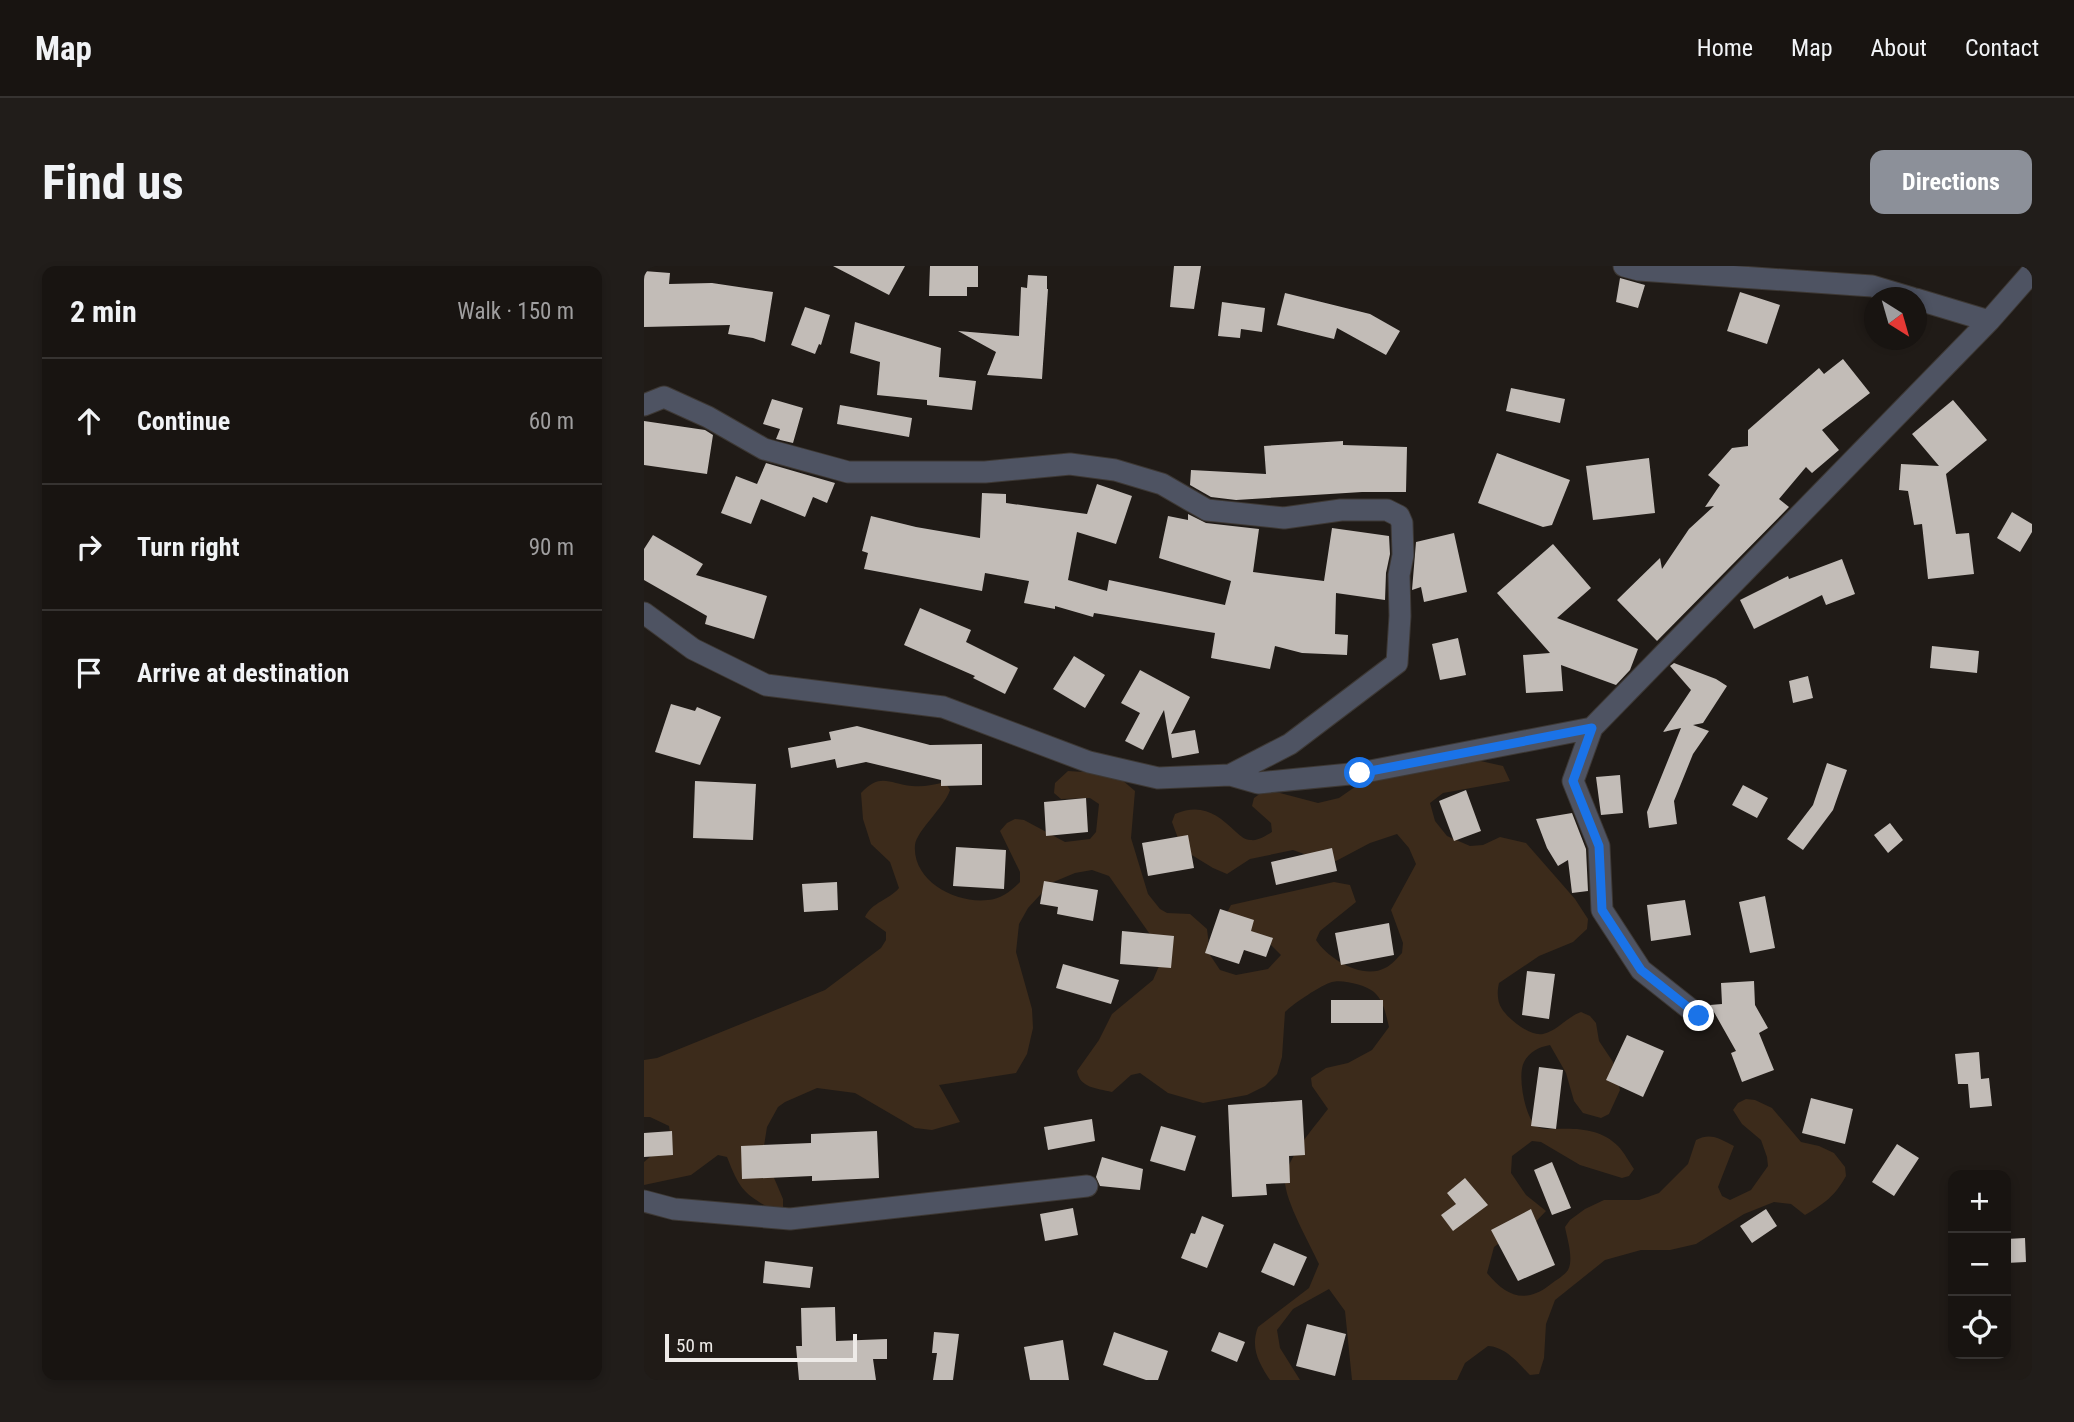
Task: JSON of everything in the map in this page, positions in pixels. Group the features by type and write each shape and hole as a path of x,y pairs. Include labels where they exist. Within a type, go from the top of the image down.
{"street":[{"path":"1624,266 1639,270 1876,287"},
{"path":"1699,1016 1641,970 1602,910 1599,846 1573,781 1592,728 1989,321 2032,271"},
{"path":"1927,302 1989,321"},
{"path":"644,405 664,397 708,416 764,449 848,472 985,472 1070,464 1115,470 1162,484 1207,510 1284,518 1340,510 1387,510 1399,516 1402,523 1403,555 1399,575 1397,663 1290,744 1230,775"},
{"path":"644,613 693,649 766,685 943,707 1088,762 1158,778 1230,775 1258,783 1360,773 1592,728"},
{"path":"644,1201 674,1209 790,1219 1087,1186"}],"shaded area":[{"path":"1476,760 1503,766 1510,781 1443,793 1430,803 1435,821 1447,836 1470,846 1483,845 1500,837 1526,843 1575,899 1588,919 1587,929 1573,942 1539,956 1499,983 1500,1006 1515,1023 1538,1034 1553,1030 1581,1012 1590,1016 1596,1023 1599,1041 1613,1062 1620,1090 1609,1114 1601,1118 1583,1113 1574,1101 1566,1073 1550,1045 1546,1046 1529,1055 1522,1068 1522,1085 1528,1113 1540,1128 1581,1129 1604,1136 1620,1148 1634,1169 1629,1176 1622,1178 1580,1165 1541,1142 1532,1141 1512,1156 1511,1173 1526,1195 1546,1211 1523,1235 1506,1238 1494,1247 1487,1273 1494,1281 1509,1292 1524,1296 1542,1290 1563,1276 1570,1265 1565,1227 1570,1220 1604,1200 1639,1200 1659,1193 1688,1164 1696,1140 1701,1138 1715,1137 1734,1146 1718,1187 1722,1196 1730,1200 1751,1190 1768,1166 1761,1140 1742,1124 1733,1110 1738,1103 1746,1099 1772,1108 1801,1142 1834,1153 1845,1167 1846,1176 1828,1199 1805,1215 1791,1204 1774,1202 1744,1214 1696,1244 1670,1250 1641,1250 1605,1260 1555,1300 1546,1324 1544,1358 1539,1374 1530,1375 1506,1352 1488,1346 1465,1363 1457,1380 1352,1380 1345,1311 1329,1289 1293,1309 1277,1330 1280,1348 1300,1380 1270,1380 1255,1349 1258,1327 1309,1288 1319,1264 1288,1197 1285,1178 1296,1151 1328,1109 1312,1086 1311,1078 1326,1068 1348,1063 1372,1050 1389,1027 1384,1008 1374,992 1348,982 1332,982 1307,995 1285,1012 1282,1057 1277,1074 1265,1086 1247,1095 1203,1103 1168,1093 1140,1073 1131,1075 1112,1092 1085,1084 1077,1071 1099,1040 1112,1014 1153,980 1162,959 1161,950 1109,876 1092,870 1075,873 1051,883 1028,908 1019,924 1016,952 1032,1009 1033,1028 1027,1054 1016,1073 939,1085 960,1122 932,1130 915,1128 855,1093 817,1088 778,1107 767,1127 763,1152 783,1199 783,1207 778,1213 745,1191 727,1157 718,1155 691,1175 644,1185 644,1162 671,1139 669,1126 644,1117 644,1060 657,1058 825,990 881,948 886,940 886,932 865,917 872,908 899,888 890,862 871,844 863,819 861,793 874,783 885,781 921,786 945,782 950,790 917,839 916,858 928,879 938,888 963,898 988,900 1006,894 1020,882 1020,872 1000,831 1007,823 1015,819 1024,820 1065,842 1090,839 1096,832 1099,804 1090,798 1061,799 1054,793 1055,783 1068,771 1115,774 1135,791 1131,838 1148,894 1160,909 1167,913 1190,914 1207,929 1210,955 1220,970 1236,975 1268,969 1281,955 1269,943 1230,920 1227,913 1231,905 1334,882 1350,885 1356,902 1320,931 1316,940 1329,954 1347,966 1376,971 1390,965 1402,953 1403,943 1391,910 1416,864 1409,848 1397,834 1370,843 1336,861 1318,859 1293,850 1250,859 1227,874 1182,849 1172,822 1175,814 1193,810 1208,812 1244,839 1256,840 1272,832 1271,823 1252,806 1254,798 1261,793 1280,793 1318,803 1339,798 1362,782"}],"building":[{"path":"833,266 905,266 889,295"},
{"path":"930,266 978,266 978,287 967,287 967,296 929,296"},
{"path":"1174,266 1201,266 1194,309 1170,307"},
{"path":"644,271 670,273 669,284 712,283 773,292 765,342 728,334 730,325 644,327"},
{"path":"1028,275 1047,276 1042,379 987,375 996,352 958,331 1019,336 1021,287 1027,288"},
{"path":"1620,278 1645,285 1638,308 1616,302"},
{"path":"1740,292 1780,305 1767,344 1727,331"},
{"path":"1285,293 1370,314 1400,331 1386,355 1337,328 1334,339 1277,325"},
{"path":"1222,302 1265,308 1262,332 1241,329 1240,338 1218,336"},
{"path":"805,307 830,315 821,345 819,344 815,354 791,345"},
{"path":"855,322 941,348 939,377 976,381 972,410 927,405 927,400 877,395 880,362 850,353"},
{"path":"1843,359 1870,393 1822,430 1839,450 1812,473 1806,467 1779,499 1789,507 1657,641 1617,600 1660,558 1662,569 1689,529 1714,506 1705,507 1720,485 1708,475 1732,448 1748,446 1748,430 1819,368 1824,374"},
{"path":"1511,388 1565,399 1560,423 1506,411"},
{"path":"772,399 803,408 793,443 776,439 780,429 763,424"},
{"path":"1953,400 1987,440 1946,474 1956,534 1969,533 1974,574 1928,579 1922,524 1914,525 1908,491 1899,490 1901,464 1939,466 1912,434"},
{"path":"840,405 912,418 909,437 837,424"},
{"path":"644,421 705,430 713,435 707,474 644,465"},
{"path":"1343,441 1343,445 1407,447 1406,492 1236,500 1211,497 1190,485 1191,470 1266,474 1264,446"},
{"path":"1497,453 1570,480 1552,525 1543,527 1478,503"},
{"path":"1649,458 1655,513 1593,520 1586,466"},
{"path":"766,463 835,483 827,503 813,497 805,517 761,499 751,524 721,513 736,476 757,484"},
{"path":"1097,484 1132,496 1116,544 1077,532 1068,580 1107,591 1109,580 1225,605 1231,581 1159,558 1168,516 1188,520 1188,514 1206,523 1259,529 1253,572 1324,581 1332,528 1389,536 1390,554 1385,600 1336,593 1335,634 1348,635 1347,655 1302,653 1275,646 1270,669 1211,658 1215,633 1094,613 1093,617 1055,606 1055,609 1024,603 1029,581 985,573 982,591 864,569 868,553 862,551 871,516 980,538 982,493 1006,494 1006,503 1087,514"},
{"path":"2012,512 2032,524 2032,532 2020,552 1997,538"},
{"path":"1454,533 1467,592 1424,602 1421,587 1412,590 1416,542"},
{"path":"653,535 703,564 696,575 767,596 754,639 705,624 707,616 644,580 644,549"},
{"path":"1553,544 1591,588 1557,618 1638,649 1630,670 1616,685 1561,665 1563,691 1526,693 1523,655 1550,653 1497,593"},
{"path":"1842,559 1855,594 1826,605 1822,595 1754,629 1740,600 1788,576 1789,579"},
{"path":"920,608 971,630 966,642 1018,668 1005,694 973,678 975,676 904,645"},
{"path":"1458,638 1466,675 1440,680 1432,644"},
{"path":"1932,646 1979,651 1977,673 1930,668"},
{"path":"1074,656 1105,675 1085,708 1053,689"},
{"path":"1674,663 1727,686 1703,723 1693,725 1709,731 1693,754 1674,801 1677,824 1649,828 1647,812 1681,728 1663,732 1691,690 1670,666"},
{"path":"1140,670 1190,697 1171,734 1195,730 1199,753 1172,758 1164,710 1143,750 1125,741 1140,713 1121,703"},
{"path":"1808,676 1813,698 1793,703 1789,681"},
{"path":"671,704 695,711 697,707 721,717 700,765 655,752"},
{"path":"857,726 930,745 982,744 982,785 941,786 941,780 866,762 837,768 835,759 791,768 788,748 831,740 829,732"},
{"path":"1827,763 1847,770 1833,810 1803,850 1787,839 1813,805"},
{"path":"1620,775 1623,813 1601,815 1596,777"},
{"path":"695,781 756,784 753,840 693,838"},
{"path":"1743,785 1768,798 1757,818 1732,805"},
{"path":"1466,790 1481,831 1454,841 1439,801"},
{"path":"1086,798 1088,832 1046,836 1044,802"},
{"path":"1572,813 1586,849 1588,891 1572,893 1568,860 1558,866 1547,848 1536,819"},
{"path":"1890,823 1903,840 1888,853 1874,835"},
{"path":"1188,835 1194,868 1148,876 1142,843"},
{"path":"956,847 1006,850 1004,889 953,886"},
{"path":"1332,848 1337,871 1276,885 1271,862"},
{"path":"1044,881 1098,890 1093,921 1057,914 1058,907 1040,904"},
{"path":"837,882 838,910 804,912 802,884"},
{"path":"1765,896 1775,948 1750,953 1739,902"},
{"path":"1685,900 1691,935 1651,941 1647,905"},
{"path":"1220,909 1254,920 1251,931 1273,938 1266,957 1244,950 1239,964 1205,953"},
{"path":"1389,923 1394,955 1341,965 1335,933"},
{"path":"1122,931 1174,936 1171,968 1120,964"},
{"path":"1063,964 1119,980 1111,1004 1056,988"},
{"path":"1527,971 1555,974 1549,1019 1522,1015"},
{"path":"1754,981 1755,1005 1768,1028 1759,1033 1774,1070 1742,1082 1731,1053 1736,1051 1710,1005 1722,1004 1721,983"},
{"path":"1331,1000 1383,1000 1383,1023 1331,1023"},
{"path":"1627,1035 1664,1051 1643,1097 1606,1080"},
{"path":"1979,1052 1981,1079 1989,1078 1992,1106 1970,1108 1968,1084 1958,1084 1955,1054"},
{"path":"1539,1067 1563,1070 1556,1129 1531,1126"},
{"path":"1811,1098 1853,1109 1845,1144 1802,1133"},
{"path":"1302,1100 1305,1155 1289,1156 1290,1183 1266,1184 1267,1195 1232,1197 1228,1105"},
{"path":"1092,1119 1095,1141 1048,1150 1044,1127"},
{"path":"1161,1126 1196,1136 1185,1171 1150,1161"},
{"path":"672,1131 673,1155 644,1157 644,1133"},
{"path":"877,1131 879,1178 812,1181 812,1176 742,1179 741,1146 811,1143 811,1134"},
{"path":"1897,1144 1919,1158 1894,1196 1872,1182"},
{"path":"1102,1157 1143,1169 1140,1190 1100,1186 1096,1177"},
{"path":"1552,1162 1571,1208 1552,1215 1534,1170"},
{"path":"1465,1178 1488,1205 1453,1231 1441,1215 1456,1204 1447,1193"},
{"path":"1073,1208 1078,1235 1045,1241 1040,1214"},
{"path":"1531,1209 1555,1265 1518,1281 1491,1230"},
{"path":"1766,1209 1777,1226 1752,1243 1740,1226"},
{"path":"1202,1216 1224,1225 1207,1268 1181,1258 1191,1233 1195,1234"},
{"path":"2025,1238 2026,1262 2011,1263 2011,1239"},
{"path":"1274,1243 1307,1257 1294,1286 1261,1272"},
{"path":"765,1261 813,1267 810,1288 763,1283"},
{"path":"835,1307 836,1341 887,1339 887,1359 873,1359 876,1380 799,1380 796,1346 802,1346 801,1308"},
{"path":"1307,1324 1346,1334 1335,1376 1296,1366"},
{"path":"934,1332 959,1334 953,1380 933,1380 937,1353 932,1353"},
{"path":"1114,1332 1168,1351 1158,1380 1146,1380 1103,1365"},
{"path":"1219,1332 1245,1342 1237,1362 1211,1351"},
{"path":"1063,1340 1069,1380 1030,1380 1024,1347"}],"route":[{"path":"1360,773 1592,728 1573,781 1599,846 1602,910 1641,970 1699,1016"}]}
